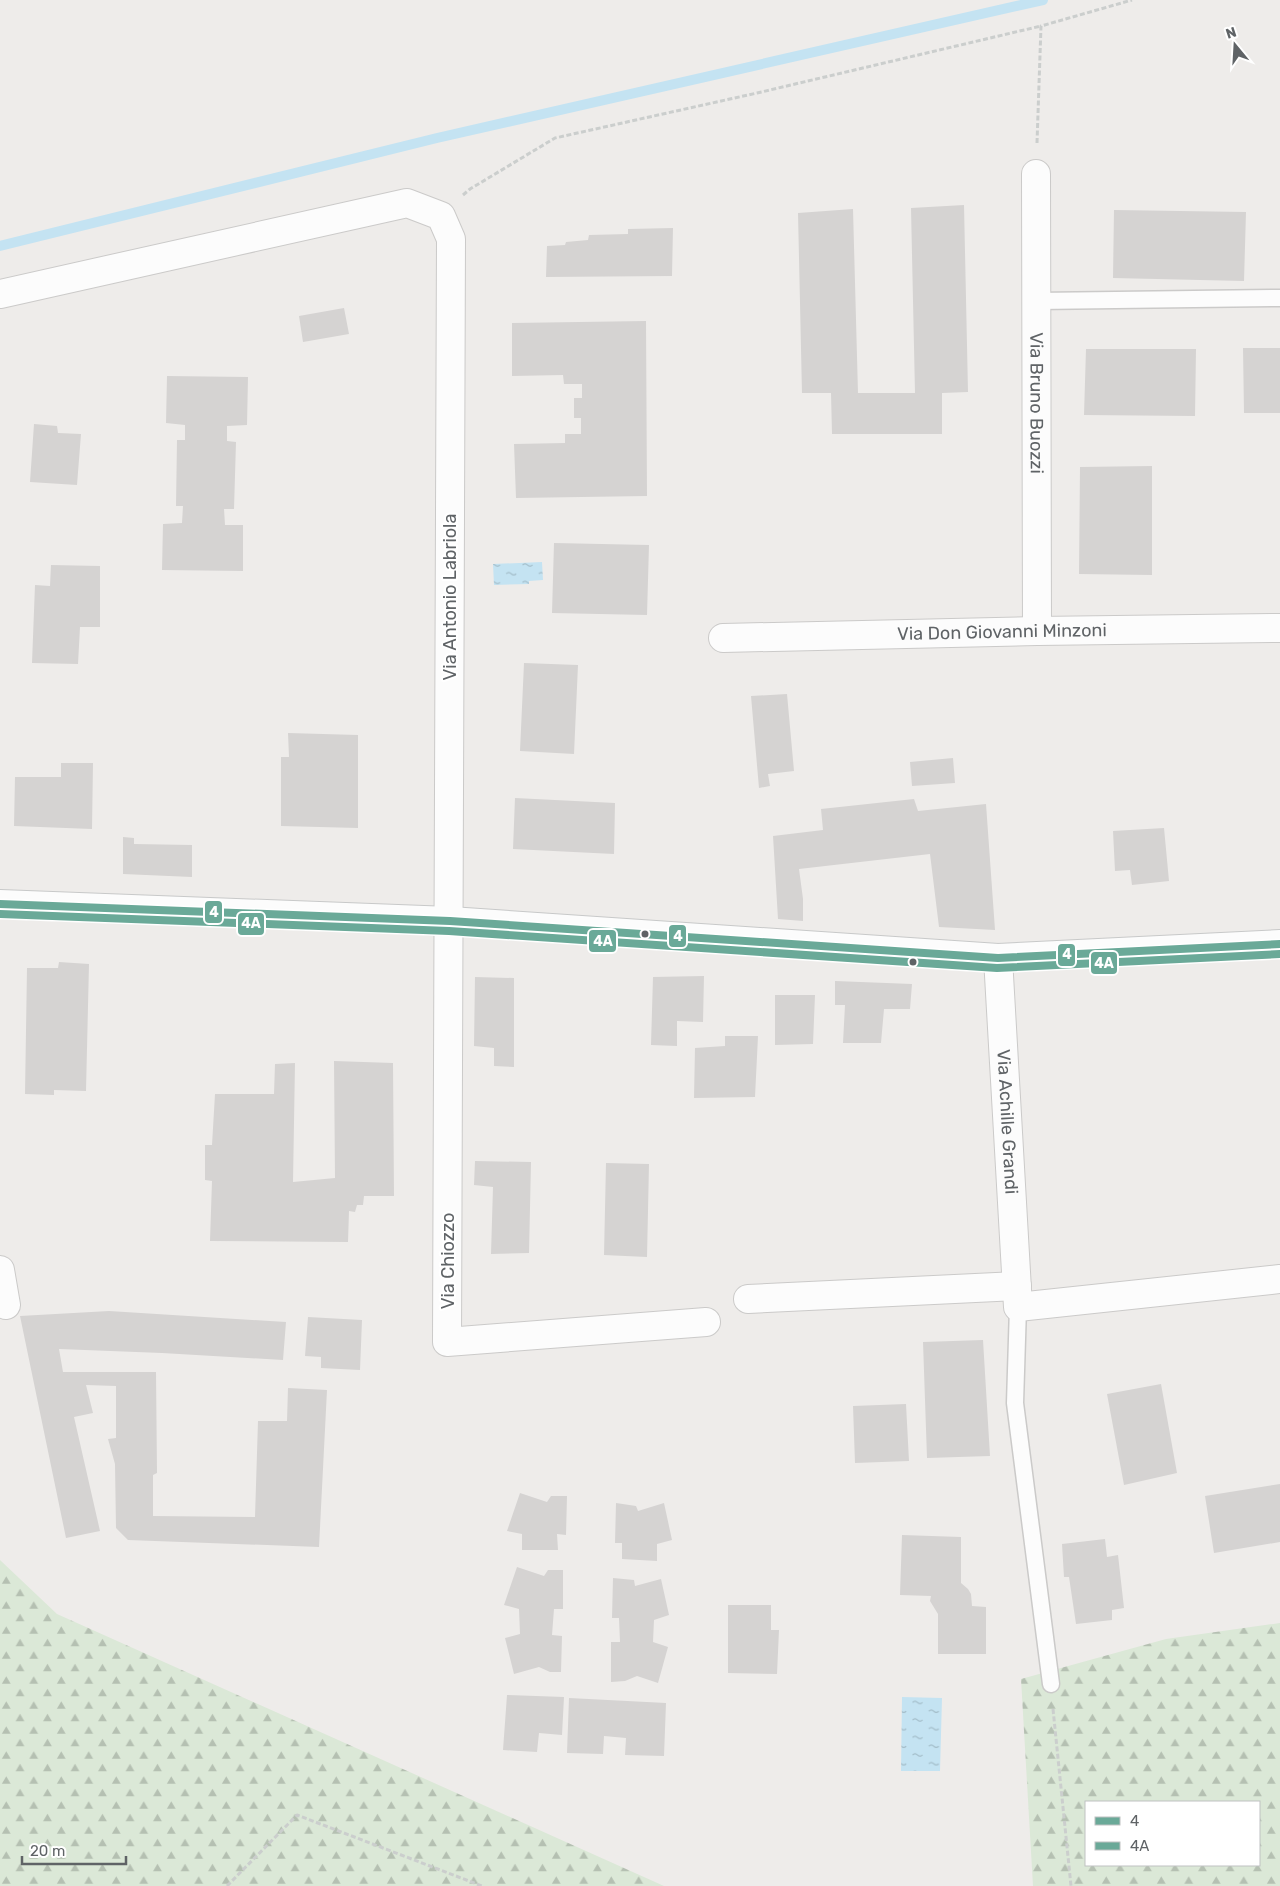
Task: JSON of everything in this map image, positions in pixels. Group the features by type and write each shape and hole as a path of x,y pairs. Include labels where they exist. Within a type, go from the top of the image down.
{"street":[{"name":"Via Bruno Buozzi","path":"1036,174 1037,631"},
{"path":"0,294 407,203 441,216"},
{"name":"Via Antonio Labriola","path":"441,216 451,239 450,921"},
{"name":"Via Don Giovanni Minzoni","path":"723,638 1280,628"},
{"path":"0,904 450,921 998,958 1280,944"},
{"name":"Via Chiozzo","path":"450,921 447,1342 706,1322"},
{"name":"Via Achille Grandi","path":"998,958 1018,1296"},
{"path":"0,1270 6,1305"},
{"path":"748,1299 1018,1296 1280,1279"}],"lane":[{"path":"1037,301 1280,298"},
{"path":"1018,1296 1015,1403 1051,1684"}],"path":[{"path":"441,216 470,189 555,138 757,93 1041,26 1132,0"},
{"path":"1036,174 1041,26"},
{"path":"1051,1684 1071,1886"},
{"path":"227,1886 298,1815 482,1886"}],"green space":[{"path":"0,1560 57,1614 664,1886 0,1886"},
{"path":"1280,1623 1280,1886 1033,1886 1021,1679 1166,1639"}],"water":[{"path":"542,562 543,580 529,581 529,584 494,585 493,564"},
{"path":"902,1697 942,1698 940,1771 901,1771"}],"building":[{"path":"964,205 968,392 942,393 942,434 832,434 831,393 802,393 798,213 853,209 858,393 915,393 911,208"},
{"path":"1114,210 1246,212 1244,281 1113,278"},
{"path":"673,228 672,276 546,277 547,246 565,245 566,242 588,240 589,235 628,234 628,229"},
{"path":"344,308 349,334 303,342 299,316"},
{"path":"646,321 647,496 516,498 514,444 565,443 565,434 581,434 581,418 574,418 574,398 582,398 582,384 564,384 563,375 512,376 512,323"},
{"path":"1243,348 1280,348 1280,413 1244,413"},
{"path":"1086,349 1196,349 1195,416 1084,415"},
{"path":"167,376 248,377 247,425 227,426 227,441 236,442 234,509 224,509 225,525 243,525 243,571 162,570 163,524 182,523 183,506 176,506 177,440 185,440 185,425 166,423"},
{"path":"34,424 57,426 58,433 81,434 77,485 30,482"},
{"path":"1152,466 1152,575 1079,574 1080,467"},
{"path":"554,543 649,545 647,615 552,613"},
{"path":"51,565 100,566 100,627 80,627 78,664 32,663 35,585 50,586"},
{"path":"524,663 578,665 574,754 520,751"},
{"path":"787,694 794,771 768,774 770,786 759,788 751,696"},
{"path":"288,733 358,735 358,828 281,826 281,757 289,757"},
{"path":"953,758 955,783 912,786 910,762"},
{"path":"61,763 93,763 92,829 14,826 15,777 61,777"},
{"path":"515,798 615,803 614,854 513,849"},
{"path":"914,799 918,811 986,804 995,930 939,927 930,854 799,869 803,899 803,921 778,919 773,836 823,830 821,809"},
{"path":"1164,828 1169,881 1132,885 1130,870 1115,871 1113,831"},
{"path":"123,837 134,838 134,844 192,845 192,877 123,874"},
{"path":"59,962 89,964 86,1091 54,1090 54,1095 25,1094 27,968 58,968"},
{"path":"704,976 703,1022 677,1021 677,1046 651,1045 653,977"},
{"path":"475,977 514,978 514,1067 494,1066 494,1048 474,1046"},
{"path":"835,981 912,984 910,1009 884,1009 881,1043 843,1043 845,1005 835,1005"},
{"path":"775,995 815,995 813,1044 775,1045"},
{"path":"725,1036 758,1036 755,1097 694,1098 695,1048 725,1046"},
{"path":"334,1061 393,1063 394,1196 364,1196 363,1205 357,1205 355,1212 349,1211 348,1242 210,1241 212,1181 205,1180 205,1145 212,1145 215,1094 274,1094 275,1064 295,1063 293,1182 335,1178"},
{"path":"475,1161 531,1162 529,1253 491,1254 493,1187 474,1185"},
{"path":"606,1163 649,1164 647,1257 604,1255"},
{"path":"109,1311 286,1322 283,1360 59,1349 63,1372 156,1372 157,1473 153,1475 153,1516 255,1517 258,1421 287,1421 288,1388 327,1390 319,1547 128,1540 116,1528 115,1464 108,1439 116,1438 116,1386 86,1385 93,1413 74,1417 100,1531 66,1538 20,1316"},
{"path":"308,1317 362,1320 360,1370 321,1368 321,1357 305,1356"},
{"path":"983,1340 990,1456 927,1458 923,1342"},
{"path":"1161,1384 1177,1473 1124,1485 1107,1394"},
{"path":"906,1404 909,1461 855,1463 853,1406"},
{"path":"1280,1484 1280,1542 1214,1553 1205,1496"},
{"path":"520,1493 547,1502 551,1496 567,1496 566,1535 557,1534 558,1550 522,1550 522,1534 507,1531"},
{"path":"616,1503 636,1506 638,1511 664,1503 672,1540 657,1544 657,1561 622,1559 622,1543 615,1543"},
{"path":"902,1535 961,1537 961,1583 971,1594 972,1606 986,1607 986,1654 938,1654 938,1614 930,1601 931,1596 900,1595"},
{"path":"1105,1539 1107,1557 1118,1555 1124,1608 1112,1610 1112,1620 1076,1624 1069,1577 1064,1577 1062,1544"},
{"path":"517,1567 544,1576 548,1570 563,1570 563,1609 554,1609 552,1635 562,1636 561,1672 550,1672 539,1667 514,1674 505,1638 520,1634 519,1609 504,1605"},
{"path":"613,1578 634,1580 635,1586 661,1579 669,1615 654,1620 653,1642 668,1647 658,1683 637,1676 625,1681 611,1682 611,1642 620,1642 619,1618 612,1618"},
{"path":"728,1605 771,1605 771,1630 779,1630 777,1674 728,1673"},
{"path":"507,1695 564,1697 562,1735 539,1733 537,1752 503,1750"},
{"path":"569,1698 666,1703 664,1756 625,1755 626,1738 604,1736 603,1754 567,1753"}],"waterway":[{"path":"0,246 437,138 1043,0"}],"transit line":[{"name":"4","path":"0,904 450,921 998,958 1280,944"},
{"name":"4A","path":"0,914 449,931 997,968 1280,954"}]}
